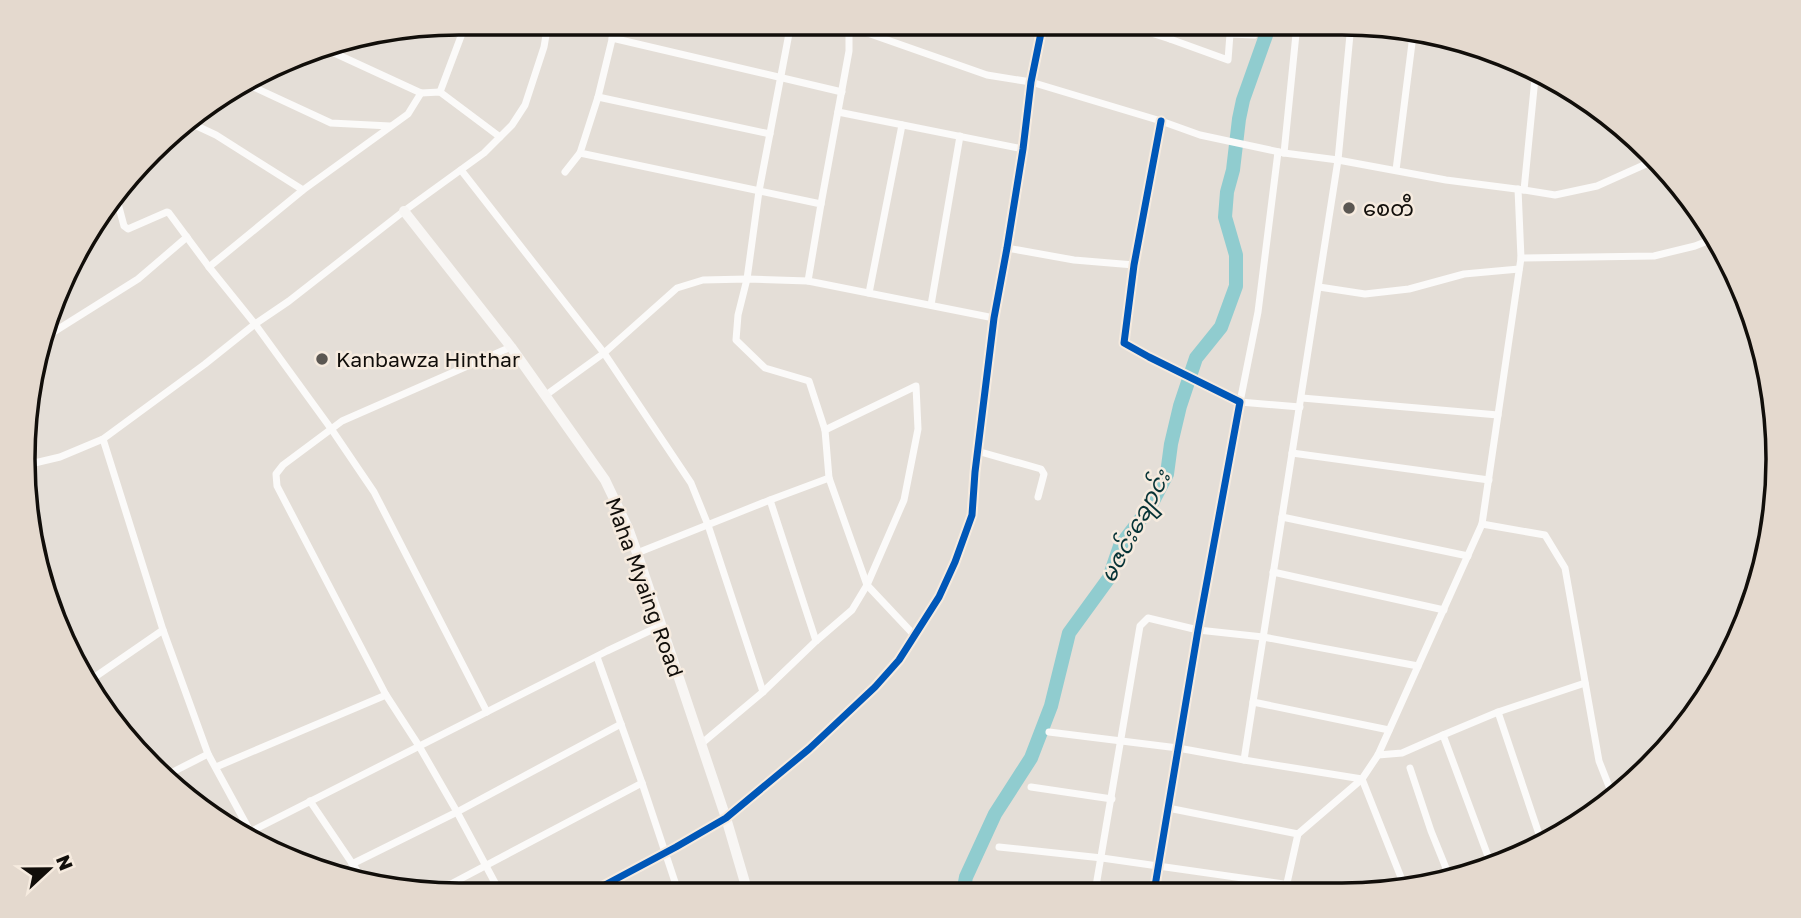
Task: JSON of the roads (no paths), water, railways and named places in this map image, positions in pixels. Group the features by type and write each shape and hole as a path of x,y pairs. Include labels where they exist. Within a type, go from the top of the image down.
{"street":[{"path":"440,92 461,35"},
{"path":"35,463 60,457 103,439 484,153 512,125 524,105 546,35"},
{"path":"789,35 759,191 736,341 765,368 809,381 825,430 829,478 867,585 915,636"},
{"path":"808,281 849,51 849,35"},
{"path":"877,35 987,75 1031,82 1200,135 1281,152 1446,180 1555,195 1597,186 1647,164"},
{"path":"607,883 726,818 809,749 875,687 899,660 939,597 972,515 977,451 994,318 1041,35"},
{"path":"1155,35 1228,60 1230,35"},
{"path":"1170,40 1171,35"},
{"path":"1155,883 1198,630 1258,312 1296,35"},
{"path":"1244,760 1338,160 1350,35"},
{"path":"565,172 580,153 598,97 612,37 842,92"},
{"path":"1396,170 1412,41"},
{"path":"336,54 421,93 440,92 500,136"},
{"path":"1287,883 1298,834 1362,779 1378,755 1482,524 1521,258 1521,190 1534,81"},
{"path":"255,88 331,123 391,126"},
{"path":"209,267 303,190 408,114 421,93"},
{"path":"598,97 770,134"},
{"path":"838,112 1023,149"},
{"path":"1161,121 1134,265 1124,343 1240,402 1498,415"},
{"path":"869,293 902,125"},
{"path":"197,126 216,135 303,190"},
{"path":"931,305 960,136"},
{"path":"580,153 821,204"},
{"path":"461,170 604,353 691,483 708,525 763,692"},
{"path":"119,206 124,226 128,229 169,213 255,324 374,492 487,712"},
{"name":"Maha Myaing Road","path":"404,211 511,347 605,480 637,553 726,818 745,883"},
{"path":"55,331 138,279 187,237"},
{"path":"1521,258 1654,256 1706,242"},
{"path":"1007,248 1074,260 1134,265"},
{"path":"1319,287 1365,294 1409,289 1464,274 1519,269"},
{"path":"546,395 604,353 677,288 704,280 808,281 994,318"},
{"path":"495,883 419,746 386,695 276,486 276,474 283,465 342,421 511,347"},
{"path":"701,744 763,692 816,640 852,610 867,585 904,500 918,429 916,386 825,430"},
{"path":"103,439 163,630 208,754 242,823"},
{"path":"977,451 1041,468 1044,474 1038,497"},
{"path":"1292,453 1489,480"},
{"path":"637,553 829,478"},
{"path":"770,500 816,640"},
{"path":"1282,517 1468,556"},
{"path":"1482,524 1545,536 1565,568 1599,761 1610,788"},
{"path":"1273,572 1444,610"},
{"path":"1097,883 1140,626 1148,618 1198,630 1263,637 1418,666"},
{"path":"254,830 662,625"},
{"path":"95,677 163,630"},
{"path":"597,657 676,883"},
{"path":"1378,755 1402,752 1498,712 1585,683"},
{"path":"216,767 386,695"},
{"path":"1253,702 1389,730"},
{"path":"1498,712 1539,834"},
{"path":"352,864 457,812 621,724"},
{"path":"1049,732 1178,748 1362,779"},
{"path":"1443,735 1488,857"},
{"path":"172,772 208,754"},
{"path":"1410,768 1447,870"},
{"path":"1362,779 1401,878"},
{"path":"454,883 642,783"},
{"path":"1031,787 1112,799"},
{"path":"310,802 357,871"},
{"path":"1168,808 1298,834"},
{"path":"999,847 1102,858 1257,883"}],"waterway":[{"name":"မဇင်းချောင်း","path":"965,883 995,814 1031,758 1051,706 1069,633 1109,578 1120,546 1150,507 1167,474 1180,406 1196,358 1221,327 1236,286 1236,255 1225,217 1227,192 1233,170 1243,100 1266,35"}],"place":[{"name":"စေတီ","path":"1349,208"},
{"name":"Kanbawza Hinthar","path":"322,359"}]}
